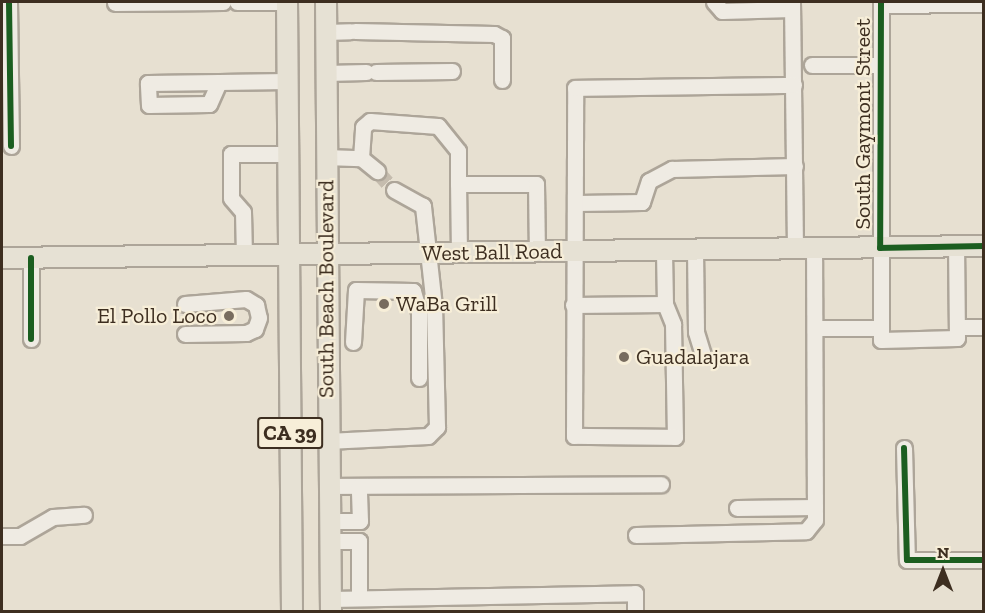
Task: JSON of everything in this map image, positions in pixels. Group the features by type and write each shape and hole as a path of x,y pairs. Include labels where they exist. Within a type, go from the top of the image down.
{"main road":[{"name":"South Beach Boulevard","path":"287,2 292,612"},
{"name":"South Beach Boulevard","path":"326,2 325,254 331,605"},
{"name":"West Ball Road","path":"2,258 984,246"}],"street":[{"path":"9,2 6,21 11,146"},
{"path":"115,3 222,2"},
{"path":"237,2 287,2"},
{"path":"636,535 806,531 814,520 805,248 795,166 792,5 722,11 714,2"},
{"path":"881,3 984,4"},
{"name":"South Gaymont Street","path":"881,3 881,328"},
{"path":"326,32 494,34 502,38 502,80"},
{"path":"812,65 881,65"},
{"path":"326,73 452,71"},
{"path":"219,82 287,81"},
{"path":"664,250 665,304 674,324 675,437 574,436 573,305 577,203 575,88 794,85"},
{"path":"360,158 363,127 370,121 438,126 458,151 459,253"},
{"path":"244,255 243,212 231,198 231,154 288,154"},
{"path":"325,156 360,158 377,171"},
{"path":"577,203 642,202 649,181 672,169 795,166"},
{"path":"458,184 536,184 537,252"},
{"path":"327,441 428,436 435,431 430,253 423,206 394,190"},
{"path":"822,328 881,328 882,340 957,339 956,247"},
{"path":"695,249 696,332 703,355"},
{"path":"31,258 32,339"},
{"path":"354,342 356,290 413,291 419,312 419,378"},
{"path":"185,304 246,299 256,305 259,318 255,329 246,333 185,334"},
{"path":"573,305 665,304"},
{"path":"957,327 984,327"},
{"path":"904,448 907,560 984,560"},
{"path":"328,486 661,484"},
{"path":"328,531 360,521 359,486"},
{"path":"737,508 814,507"},
{"path":"2,536 20,536 53,517 84,515"},
{"path":"328,531 359,541 359,598"},
{"path":"331,605 359,598 635,593 635,612"}],"tunnel":[{"path":"377,171 394,190"}],"cycle path":[{"path":"9,2 11,146"},
{"path":"881,2 880,248 984,246"},
{"path":"31,258 31,339"},
{"path":"904,448 907,560 984,560"}],"place":[{"name":"WaBa Grill","path":"384,304"},
{"name":"El Pollo Loco","path":"229,316"},
{"name":"Guadalajara","path":"624,357"}]}
